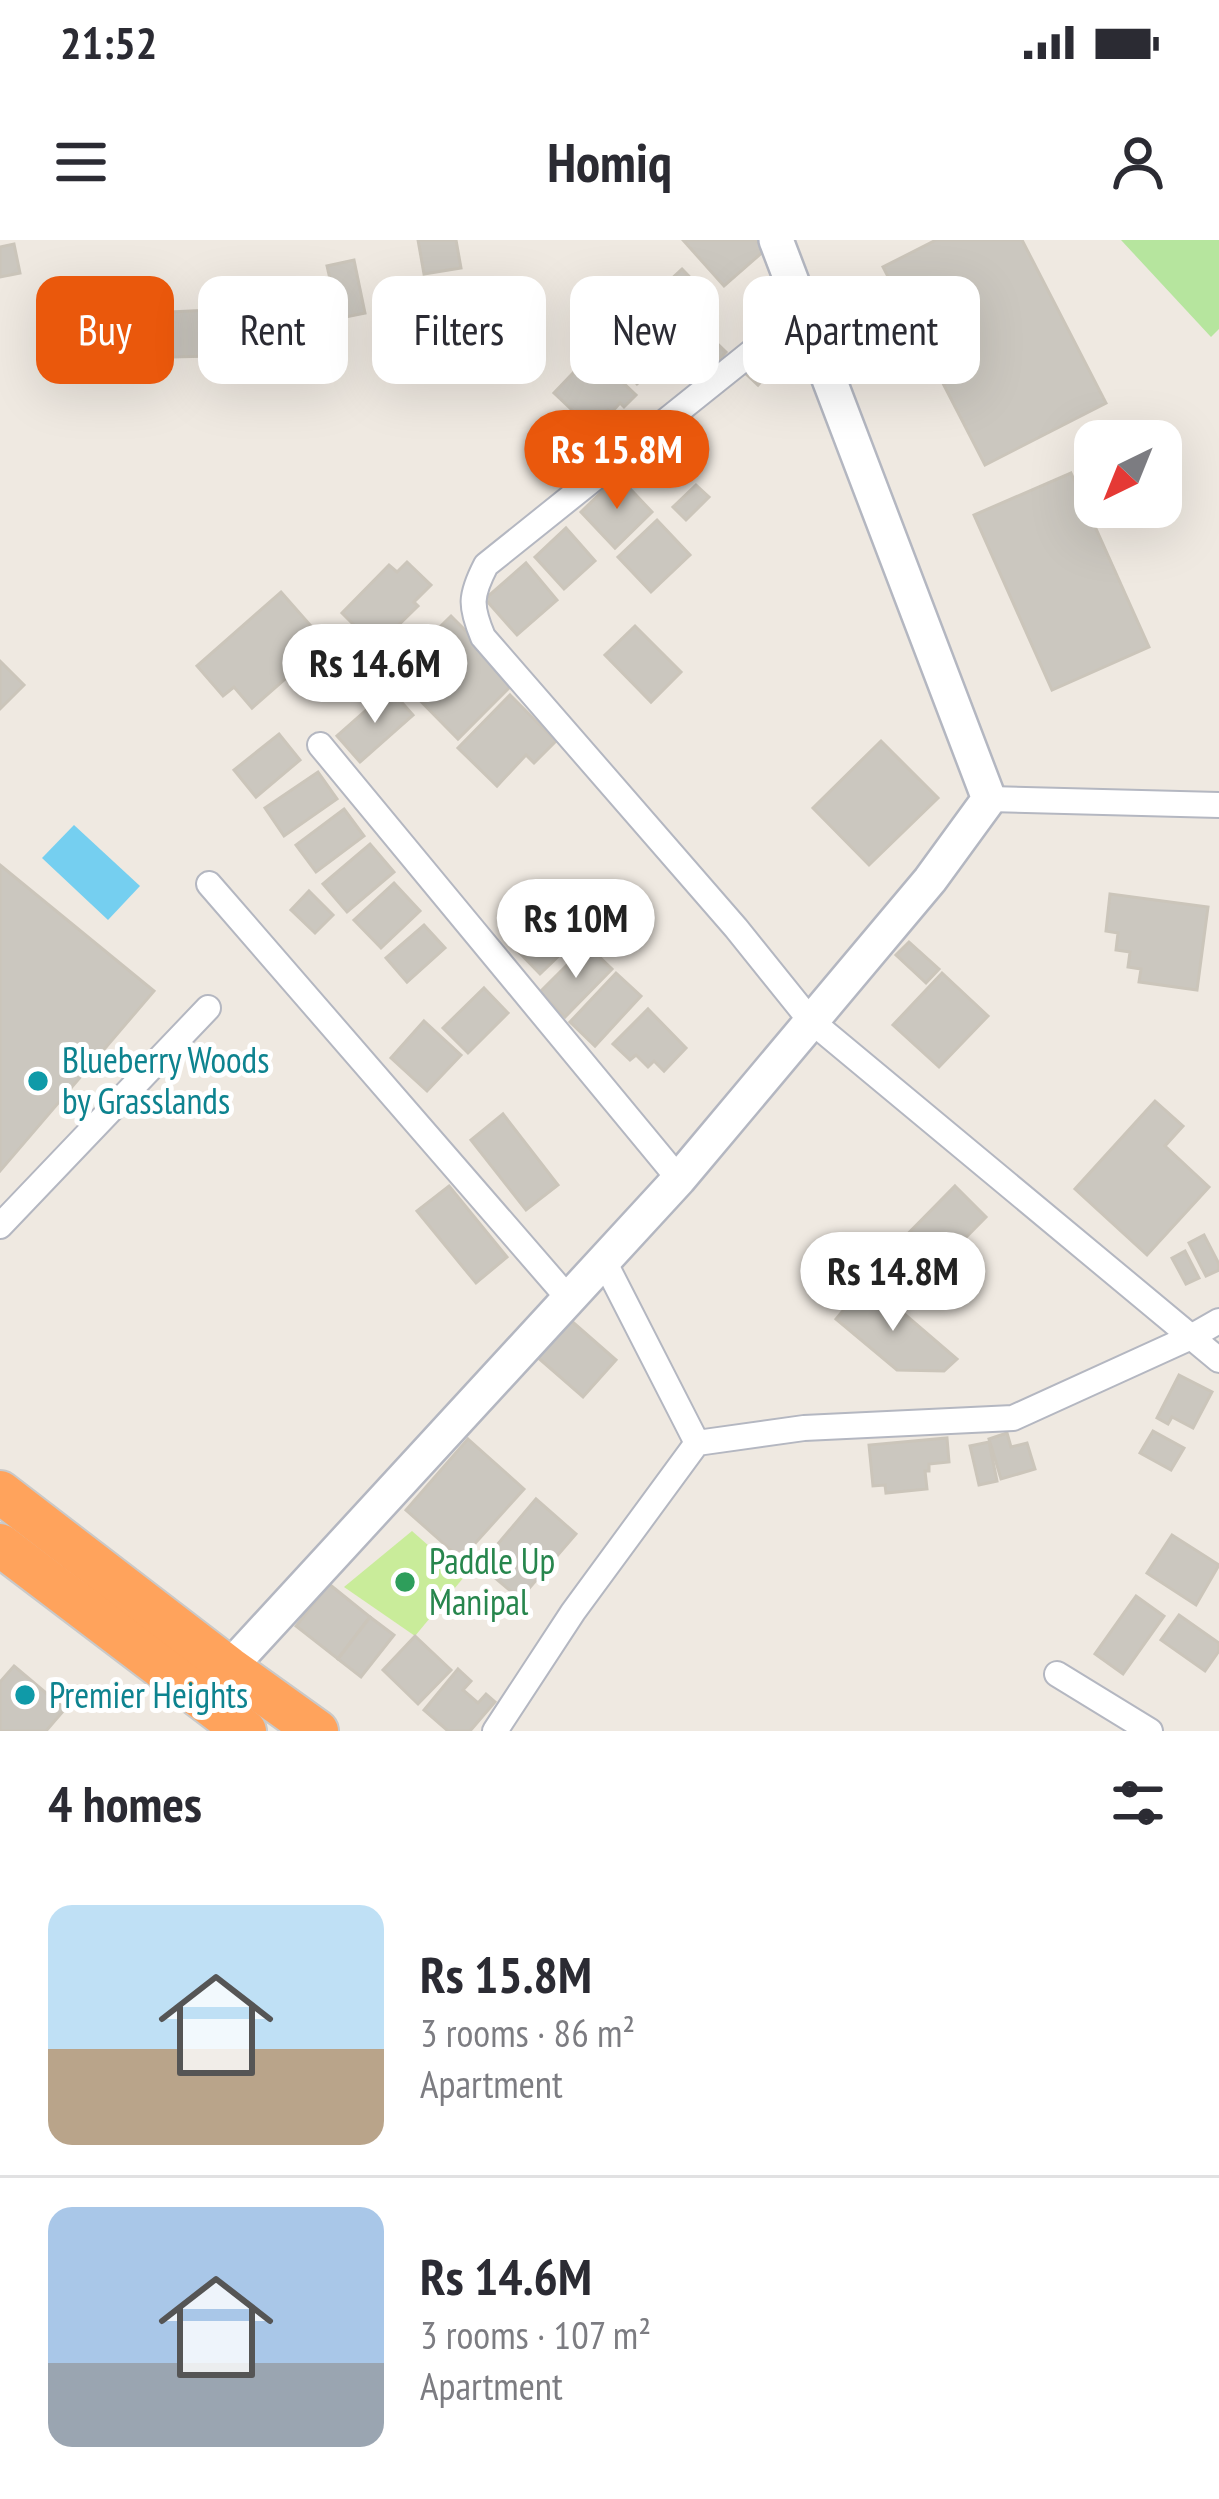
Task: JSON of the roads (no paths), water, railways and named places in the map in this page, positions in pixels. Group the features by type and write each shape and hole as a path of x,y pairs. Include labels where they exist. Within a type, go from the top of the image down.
{"highway":[{"path":"0,1492 317,1731"},
{"path":"0,1545 245,1731"}],"street":[{"path":"776,240 790,276"},
{"path":"743,359 486,566 473,590 472,612 483,637 810,1020 1219,1360"},
{"path":"831,384 989,799"},
{"path":"320,746 679,1179"},
{"path":"989,799 1219,805"},
{"path":"229,1668 679,1179 930,880 989,799"},
{"path":"209,884 569,1299"},
{"path":"0,1226 208,1008"},
{"path":"604,1261 697,1443"},
{"path":"495,1731 573,1612 697,1443 804,1428 1013,1418 1219,1321"},
{"path":"1057,1674 1150,1731"}],"water":[{"path":"74,825 140,886 108,920 42,858"}],"place":[{"name":"Blueberry Woods by Grasslands","path":"38,1081"},
{"name":"Paddle Up Manipal","path":"405,1582"},
{"name":"Premier Heights","path":"25,1695"}]}
